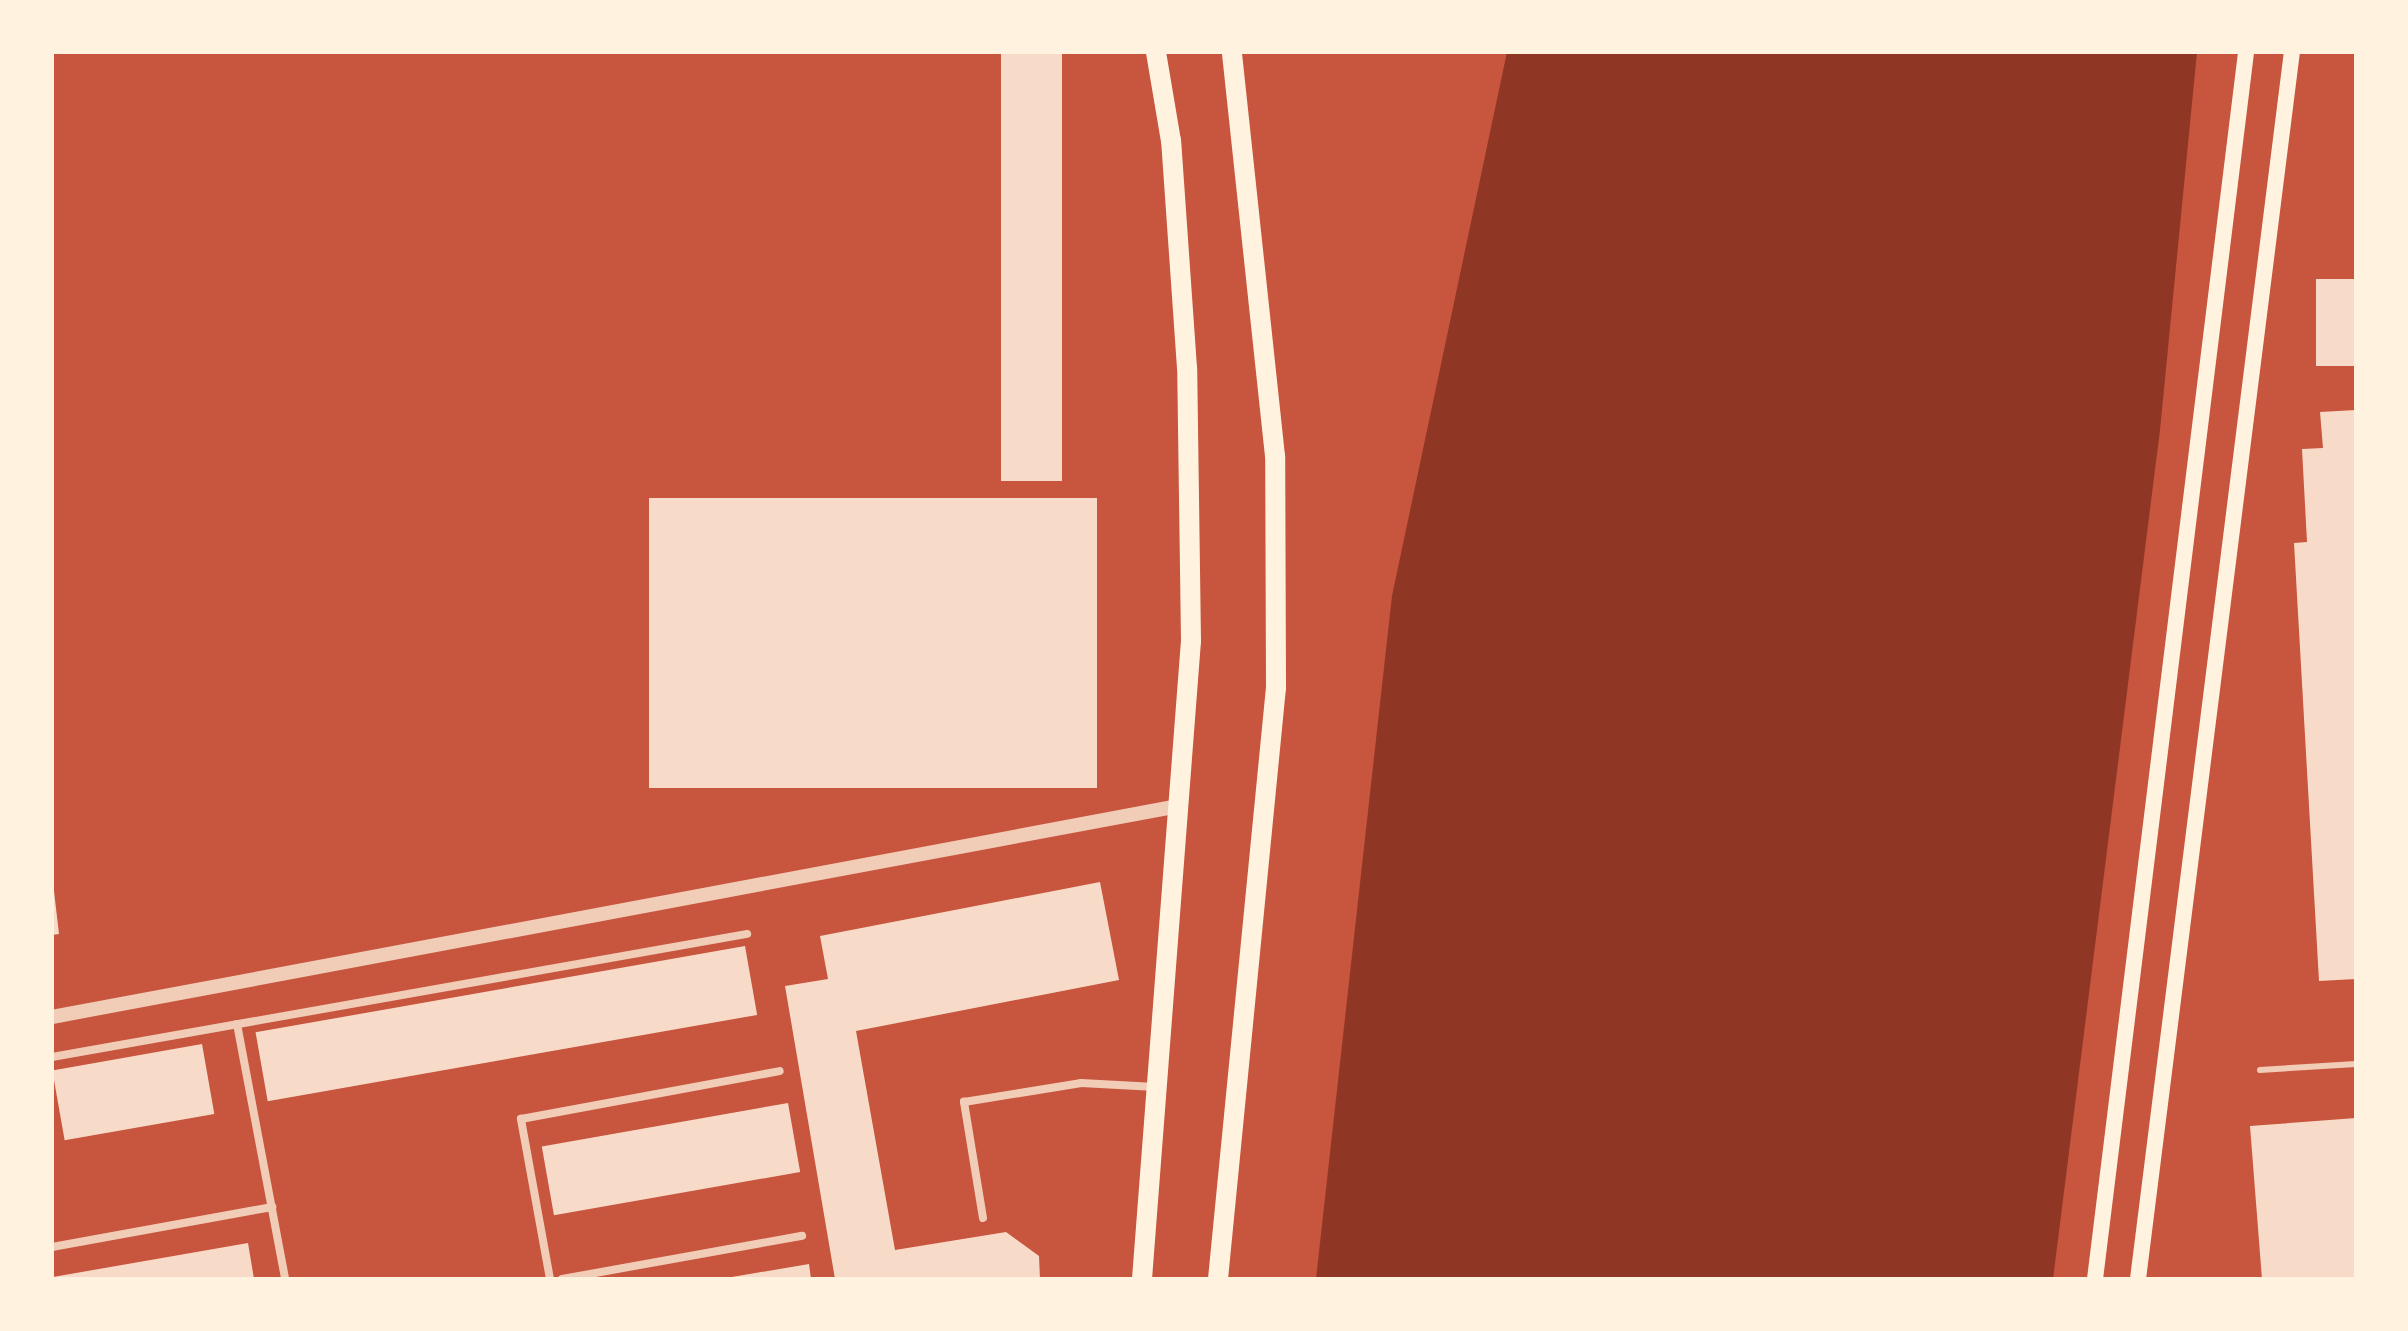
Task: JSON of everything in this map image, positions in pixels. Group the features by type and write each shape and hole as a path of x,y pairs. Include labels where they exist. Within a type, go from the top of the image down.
{"main road":[{"path":"1142,1279 1191,641 1187,368 1171,141 1156,52"},
{"path":"1218,1279 1276,688 1275,456 1232,52"},
{"path":"2095,1279 2246,52"},
{"path":"2138,1279 2292,52"}],"street":[{"path":"52,1017 1178,806"},
{"path":"52,1057 747,934"},
{"path":"237,1024 285,1279"},
{"path":"550,1279 521,1119 780,1071"},
{"path":"983,1218 964,1102 1081,1083 1157,1087"},
{"path":"52,1247 272,1207"},
{"path":"562,1279 802,1236"}],"lane":[{"path":"2260,1070 2356,1064"}],"shaded area":[{"path":"1507,52 2197,52 2160,430 2053,1279 1316,1279 1392,596"}],"building":[{"path":"1001,52 1062,52 1062,481 1001,481"},
{"path":"2316,279 2356,279 2356,366 2316,366"},
{"path":"2356,410 2356,979 2319,981 2294,543 2307,542 2302,449 2323,448 2320,412"},
{"path":"649,498 1097,498 1097,788 649,788"},
{"path":"1100,882 1119,980 856,1031 895,1250 1006,1232 1039,1256 1040,1279 835,1279 785,986 828,979 820,936"},
{"path":"52,892 59,934 52,935"},
{"path":"745,946 757,1015 268,1101 256,1032"},
{"path":"202,1044 214,1114 65,1140 52,1070"},
{"path":"788,1103 800,1172 554,1215 542,1146"},
{"path":"2356,1118 2356,1279 2262,1279 2250,1126"},
{"path":"248,1243 254,1279 53,1279 53,1277"},
{"path":"809,1264 811,1279 732,1277"}]}
